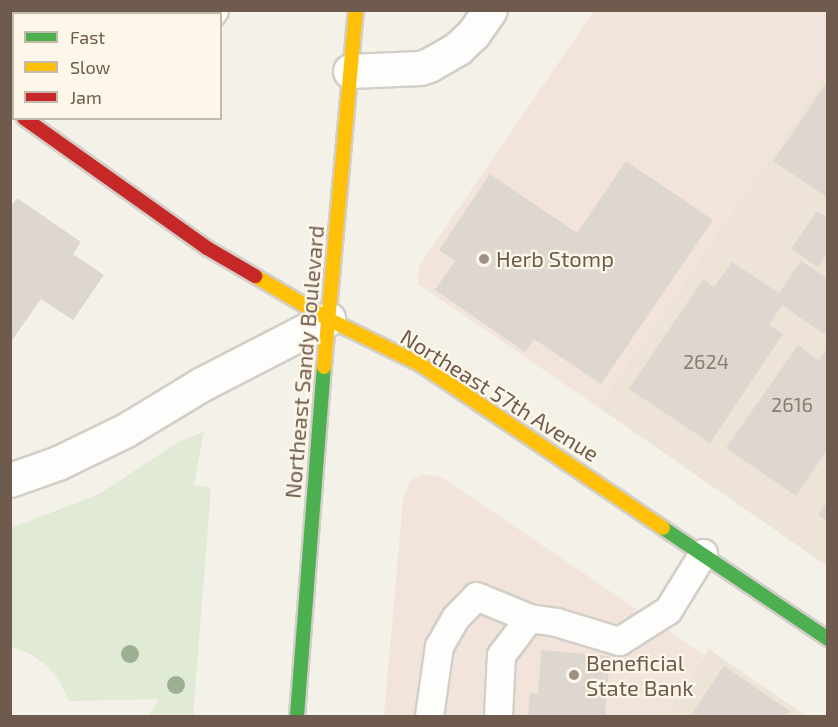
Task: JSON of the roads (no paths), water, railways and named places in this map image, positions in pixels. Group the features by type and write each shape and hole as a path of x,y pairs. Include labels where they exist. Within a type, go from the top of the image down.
{"main road":[{"name":"Northeast Sandy Boulevard","path":"297,717 328,319 356,10"},
{"name":"Northeast 57th Avenue","path":"27,120 207,248 328,319 420,364 828,639"}],"street":[{"path":"350,71 420,68 429,65 458,48 473,34 490,10"},
{"path":"10,480 58,463 126,430 202,384 328,319"}],"lane":[{"path":"429,717 439,646 455,618 476,596 529,618 556,622 620,641 668,610 703,553"},
{"path":"498,717 501,655 529,618"}],"place":[{"name":"Herb Stomp","path":"484,259"},
{"name":"Beneficial State Bank","path":"574,675"}]}
